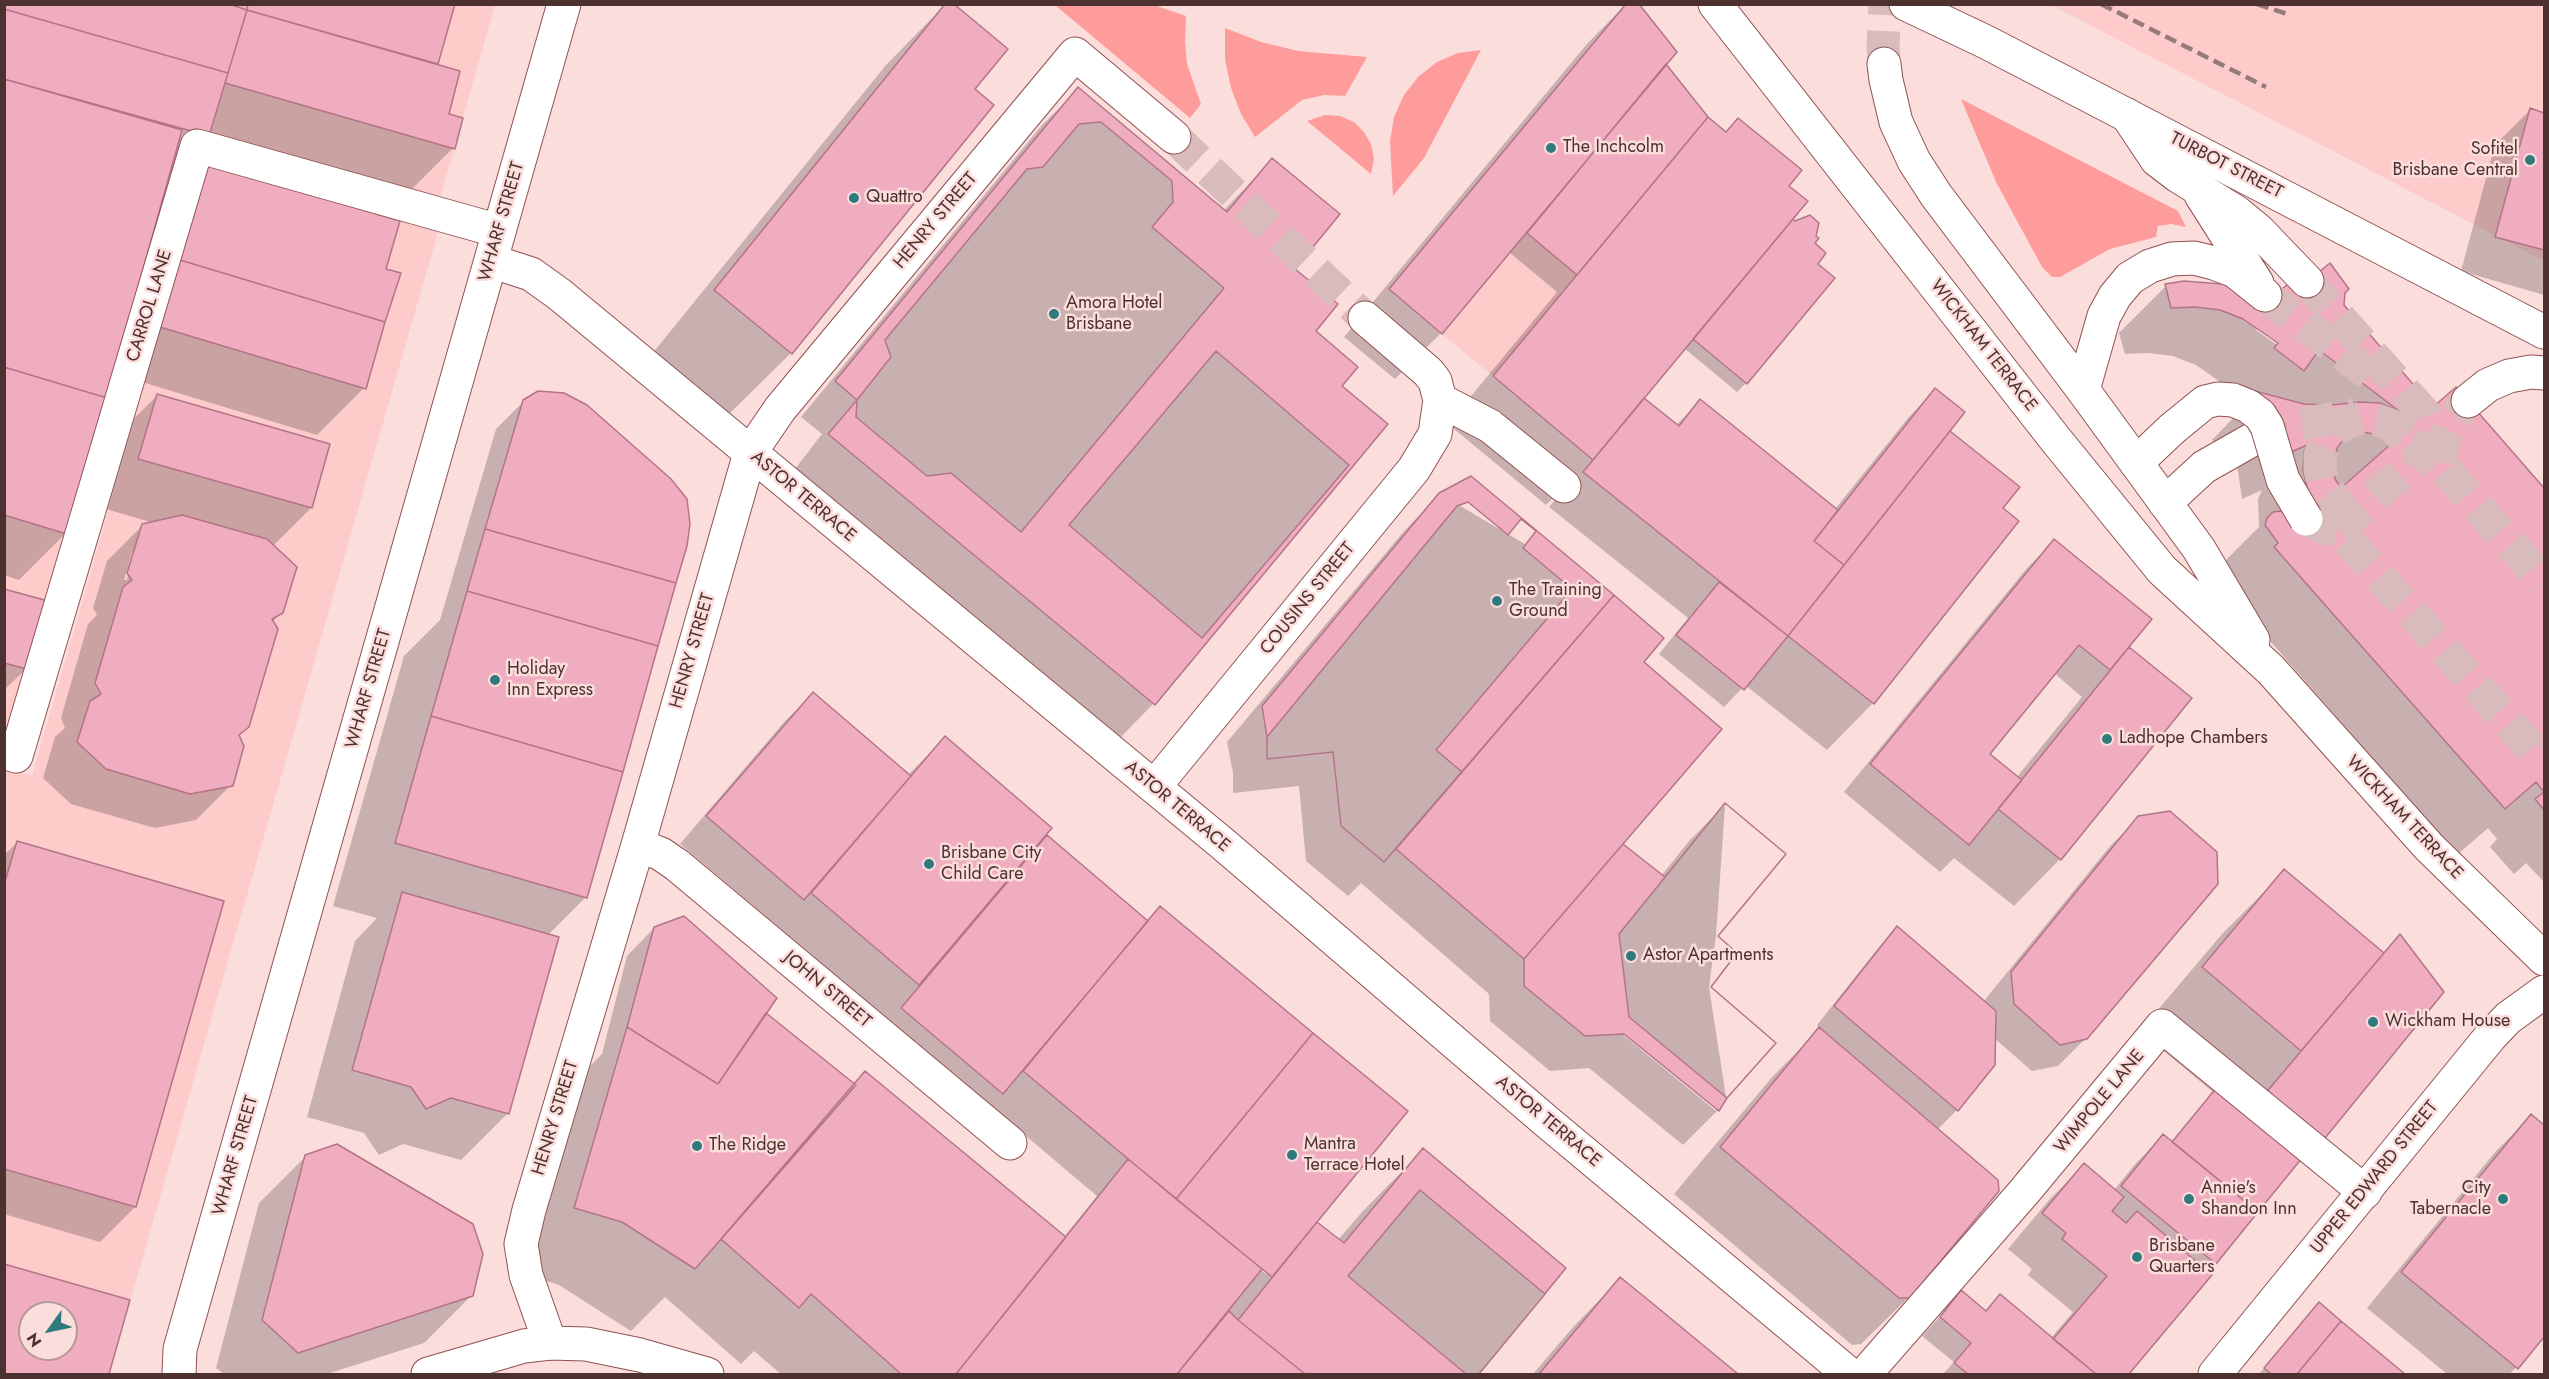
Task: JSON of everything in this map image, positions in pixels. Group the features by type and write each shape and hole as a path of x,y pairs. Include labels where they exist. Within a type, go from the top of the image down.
{"street":[{"name":"WHARF STREET","path":"179,1374 180,1349 564,4"},
{"name":"WICKHAM TERRACE","path":"1715,4 2056,440 2162,570 2271,670 2429,847 2544,959"},
{"name":"TURBOT STREET","path":"1906,4 1986,42 2544,332"},
{"name":"HENRY STREET","path":"550,1343 525,1275 521,1244 750,453 780,409 1075,54 1174,137"},
{"name":"WICKHAM TERRACE","path":"1884,64 1896,122 1914,160 1936,195 2199,549 2271,670"},
{"path":"2127,115 2157,160 2236,212 2258,230 2307,281"},
{"name":"CARROL LANE","path":"4,752 16,756 197,146 495,246"},
{"path":"2083,390 2104,316 2115,296 2130,278 2152,266 2172,259 2194,258 2214,262 2235,271 2265,295 2195,186"},
{"name":"ASTOR TERRACE","path":"495,246 543,282 1154,787 1849,1374"},
{"path":"1365,318 1428,372 1438,389 1440,400 1490,426 1564,486"},
{"path":"2468,401 2488,385 2509,376 2531,372 2544,374"},
{"path":"2136,463 2205,402 2218,399 2233,400 2248,406 2260,415 2267,426 2280,473 2306,519"},
{"name":"COUSINS STREET","path":"1154,787 1414,469 1435,434 1440,400"},
{"path":"2165,503 2204,467 2255,438"},
{"name":"JOHN STREET","path":"638,845 661,854 677,865 1010,1143"},
{"name":"UPPER EDWARD STREET","path":"2216,1374 2490,1036 2508,1018 2544,992"},
{"name":"WIMPOLE LANE","path":"1865,1374 2024,1192 2162,1026 2365,1192"},
{"path":"428,1374 524,1346 550,1343 586,1344 640,1355 706,1374"}],"shaded area":[{"path":"4,5 495,5 439,201 5,79"},
{"path":"1055,5 1154,5 1186,16 1187,64 1201,104 1190,118"},
{"path":"2051,5 2544,5 2544,261 2356,163"},
{"path":"1225,28 1261,42 1298,51 1367,57 1345,96 1324,95 1302,100 1255,137 1241,114 1231,88 1225,59"},
{"path":"1481,50 1424,158 1393,196 1390,141 1394,117 1404,95 1418,77 1437,62 1458,53"},
{"path":"1666,64 1708,117 1493,376 1442,334"},
{"path":"1961,99 2178,211 2186,227 2171,224 2158,226 2156,237 2110,249 2060,277 2052,277 2042,267 1996,182"},
{"path":"1325,115 1340,116 1354,122 1364,132 1371,144 1374,158 1371,174 1307,121"},
{"path":"208,164 438,232 109,1374 5,1374 4,768 32,776"},
{"path":"4,367 107,398 4,741"}],"building":[{"path":"4,4 229,4 247,10 228,73 4,9"},
{"path":"229,4 248,4 247,10"},
{"path":"248,4 455,4 438,64 247,10"},
{"name":"Quattro","path":"945,4 954,4 1008,49 975,89 994,105 792,354 714,290"},
{"name":"The Inchcolm","path":"1626,4 1639,4 1677,52 1442,334 1389,289"},
{"path":"4,9 228,73 209,136 4,79"},
{"path":"247,10 460,71 449,114 463,118 455,149 225,83"},
{"path":"1666,64 1708,117 1577,275 1527,233"},
{"path":"4,79 182,130 107,398 4,367"},
{"path":"1078,87 1227,212 1272,158 1340,214 1295,269 1338,304 1316,331 1358,367 1342,386 1388,424 1155,705 828,434 857,400 835,381"},
{"name":"Sofitel Brisbane Central","path":"2530,108 2544,113 2544,250 2495,237"},
{"path":"1708,117 1726,132 1738,118 1802,170 1789,186 1808,201 1593,460 1493,376"},
{"name":"Amora Hotel Brisbane","path":"1101,122 1172,181 1173,202 1152,227 1224,288 1021,532 951,473 927,476 856,417 857,400 891,357 885,340 1027,169 1043,167 1079,124"},
{"path":"208,164 400,221 386,269 401,273 385,322 180,260"},
{"path":"1810,215 1819,223 1816,236 1819,238 1815,243 1826,253 1818,264 1835,278 1747,384 1693,339 1793,219 1795,221"},
{"path":"180,260 385,322 366,389 160,327"},
{"path":"2330,263 2349,289 2345,293 2344,305 2433,407 2456,387 2544,488 2544,792 2536,782 2505,809 2274,547 2278,543 2265,525 2267,518 2273,512 2281,511 2297,526 2319,507 2308,491 2303,471 2304,451 2307,445 2289,453 2285,424 2267,400 2255,391 2304,404 2380,403 2399,411 2319,350 2304,371 2274,348 2278,343 2243,319 2220,310 2195,307 2171,308 2165,284 2184,281 2222,284 2243,292 2263,304 2297,277 2303,285","holes":["2363,432 2384,436 2392,443 2341,488 2335,479 2333,468 2337,448 2344,439"]},
{"path":"1216,351 1349,465 1202,638 1069,525"},
{"path":"4,367 107,398 67,534 4,515"},
{"path":"1935,388 1965,412 1844,565 1814,541"},
{"path":"538,391 564,393 587,405 671,479 687,499 690,524 687,546 676,583 485,529 523,400"},
{"path":"157,394 330,444 312,508 138,459"},
{"path":"1644,398 1679,426 1700,399 1838,510 1814,541 1844,565 1788,636 1583,472"},
{"path":"1950,431 2020,487 2003,508 2019,521 1874,704 1788,636"},
{"path":"1471,476 1614,595 1384,862 1341,826 1333,752 1267,759 1267,737 1262,706 1439,493"},
{"path":"1468,502 1508,535 1521,519 1536,531 1523,548 1572,589 1436,750 1462,772 1384,862 1341,826 1333,752 1267,759 1267,737 1457,506"},
{"path":"182,515 267,539 297,567 283,613 272,619 278,629 249,727 239,735 244,746 233,786 190,794 106,769 77,742 90,701 101,694 95,683 123,587 132,580 127,573 142,524"},
{"path":"485,529 676,583 658,646 467,591"},
{"path":"2054,539 2152,619 2110,670 2079,645 1990,754 2022,780 1969,845 1870,764"},
{"path":"1719,582 1788,636 1744,690 1676,635"},
{"path":"4,589 48,601 27,669 4,663"},
{"path":"467,591 658,646 623,772 431,716"},
{"path":"1614,595 1664,638 1644,662 1722,729 1524,959 1396,849"},
{"name":"Ladhope Chambers","path":"2129,647 2192,698 2061,860 1998,809"},
{"path":"813,692 911,776 804,900 706,816"},
{"path":"431,716 623,772 587,898 395,843"},
{"name":"Brisbane City Child Care","path":"945,736 1052,828 919,985 811,893"},
{"path":"2544,792 2544,810 2535,799"},
{"name":"Astor Apartments","path":"1725,803 1786,854 1718,936 1737,953 1711,987 1776,1043 1727,1098 1629,1017 1619,934"},
{"name":"Astor Apartments","path":"1725,803 1786,854 1718,936 1737,953 1711,987 1776,1043 1727,1098 1719,1111 1624,1034 1585,1036 1524,986 1524,959 1623,844 1665,877"},
{"path":"2170,811 2217,852 2218,884 2087,1039 2060,1045 2014,1004 2011,972 2138,816"},
{"path":"1047,835 1148,921 1003,1094 901,1008"},
{"path":"17,841 224,901 136,1207 4,1169 4,885"},
{"path":"2284,869 2384,953 2301,1051 2202,967"},
{"path":"402,892 559,937 509,1114 451,1098 426,1109 411,1087 352,1070"},
{"path":"1160,906 1313,1033 1176,1199 1023,1071"},
{"path":"684,916 777,998 718,1084 627,1027 654,927"},
{"path":"1897,926 1996,1011 1995,1065 1958,1111 1834,1006"},
{"name":"Wickham House","path":"2400,934 2444,992 2321,1143 2264,1095"},
{"name":"The Ridge","path":"766,1013 856,1085 695,1269 622,1222 574,1208 627,1027 718,1084"},
{"path":"1819,1027 1998,1180 1999,1191 1910,1298 1899,1298 1720,1147"},
{"name":"Mantra Terrace Hotel","path":"1313,1033 1408,1111 1272,1277 1176,1199"},
{"path":"865,1071 1066,1237 956,1374 901,1374 811,1294 799,1308 721,1239"},
{"path":"2217,1087 2302,1158 2258,1212 2172,1142"},
{"name":"City Tabernacle","path":"2531,1114 2544,1125 2544,1337 2518,1369 2401,1272"},
{"name":"Annie's Shandon Inn","path":"2163,1134 2258,1212 2216,1264 2121,1186"},
{"path":"337,1144 473,1224 483,1254 473,1296 298,1353 262,1320 305,1155"},
{"path":"1423,1148 1566,1268 1479,1374 1305,1374 1238,1320 1317,1222 1344,1243"},
{"path":"1128,1159 1262,1269 1177,1374 956,1374"},
{"name":"Brisbane Quarters","path":"2084,1163 2124,1197 2112,1211 2126,1223 2137,1211 2212,1275 2129,1374 2096,1374 2053,1339 2107,1276 2062,1239 2066,1233 2042,1213"},
{"path":"1420,1190 1545,1294 1479,1374 1466,1374 1348,1276"},
{"path":"4,1264 130,1300 109,1374 4,1374"},
{"path":"1620,1277 1652,1303 1738,1374 1539,1374"},
{"path":"1961,1290 1986,1311 2000,1294 2096,1374 1968,1374 1954,1363 1971,1343 1940,1317"},
{"path":"2319,1302 2341,1321 2297,1374 2271,1374 2264,1368"},
{"path":"1229,1311 1238,1320 1305,1374 1177,1374"},
{"path":"2341,1321 2405,1374 2297,1374"}],"tunnel":[{"path":"1884,64 1885,4"},
{"path":"1174,137 1365,318"},
{"path":"2307,281 2425,414 2431,433 2428,450"},
{"path":"2265,295 2370,375"},
{"path":"2439,462 2444,439 2454,418 2468,401"},
{"path":"2255,438 2300,424 2355,415"},
{"path":"2350,518 2323,484 2320,470 2320,455 2326,441 2335,430 2347,422 2362,418 2377,420 2391,425 2421,456"},
{"path":"2338,529 2428,450 2544,582"},
{"path":"2306,519 2323,528 2338,529 2536,754 2544,746"}],"railway":[{"path":"2101,4 2266,87"},
{"path":"2257,4 2287,14"}],"place":[{"name":"The Inchcolm","path":"1551,148"},
{"name":"Sofitel Brisbane Central","path":"2530,160"},
{"name":"Quattro","path":"854,198"},
{"name":"Amora Hotel Brisbane","path":"1054,314"},
{"name":"The Training Ground","path":"1497,601"},
{"name":"Holiday Inn Express","path":"495,680"},
{"name":"Ladhope Chambers","path":"2107,739"},
{"name":"Brisbane City Child Care","path":"929,864"},
{"name":"Astor Apartments","path":"1631,956"},
{"name":"Wickham House","path":"2373,1022"},
{"name":"The Ridge","path":"697,1146"},
{"name":"Mantra Terrace Hotel","path":"1292,1155"},
{"name":"Annie's Shandon Inn","path":"2189,1199"},
{"name":"City Tabernacle","path":"2503,1199"},
{"name":"Brisbane Quarters","path":"2137,1257"}]}
